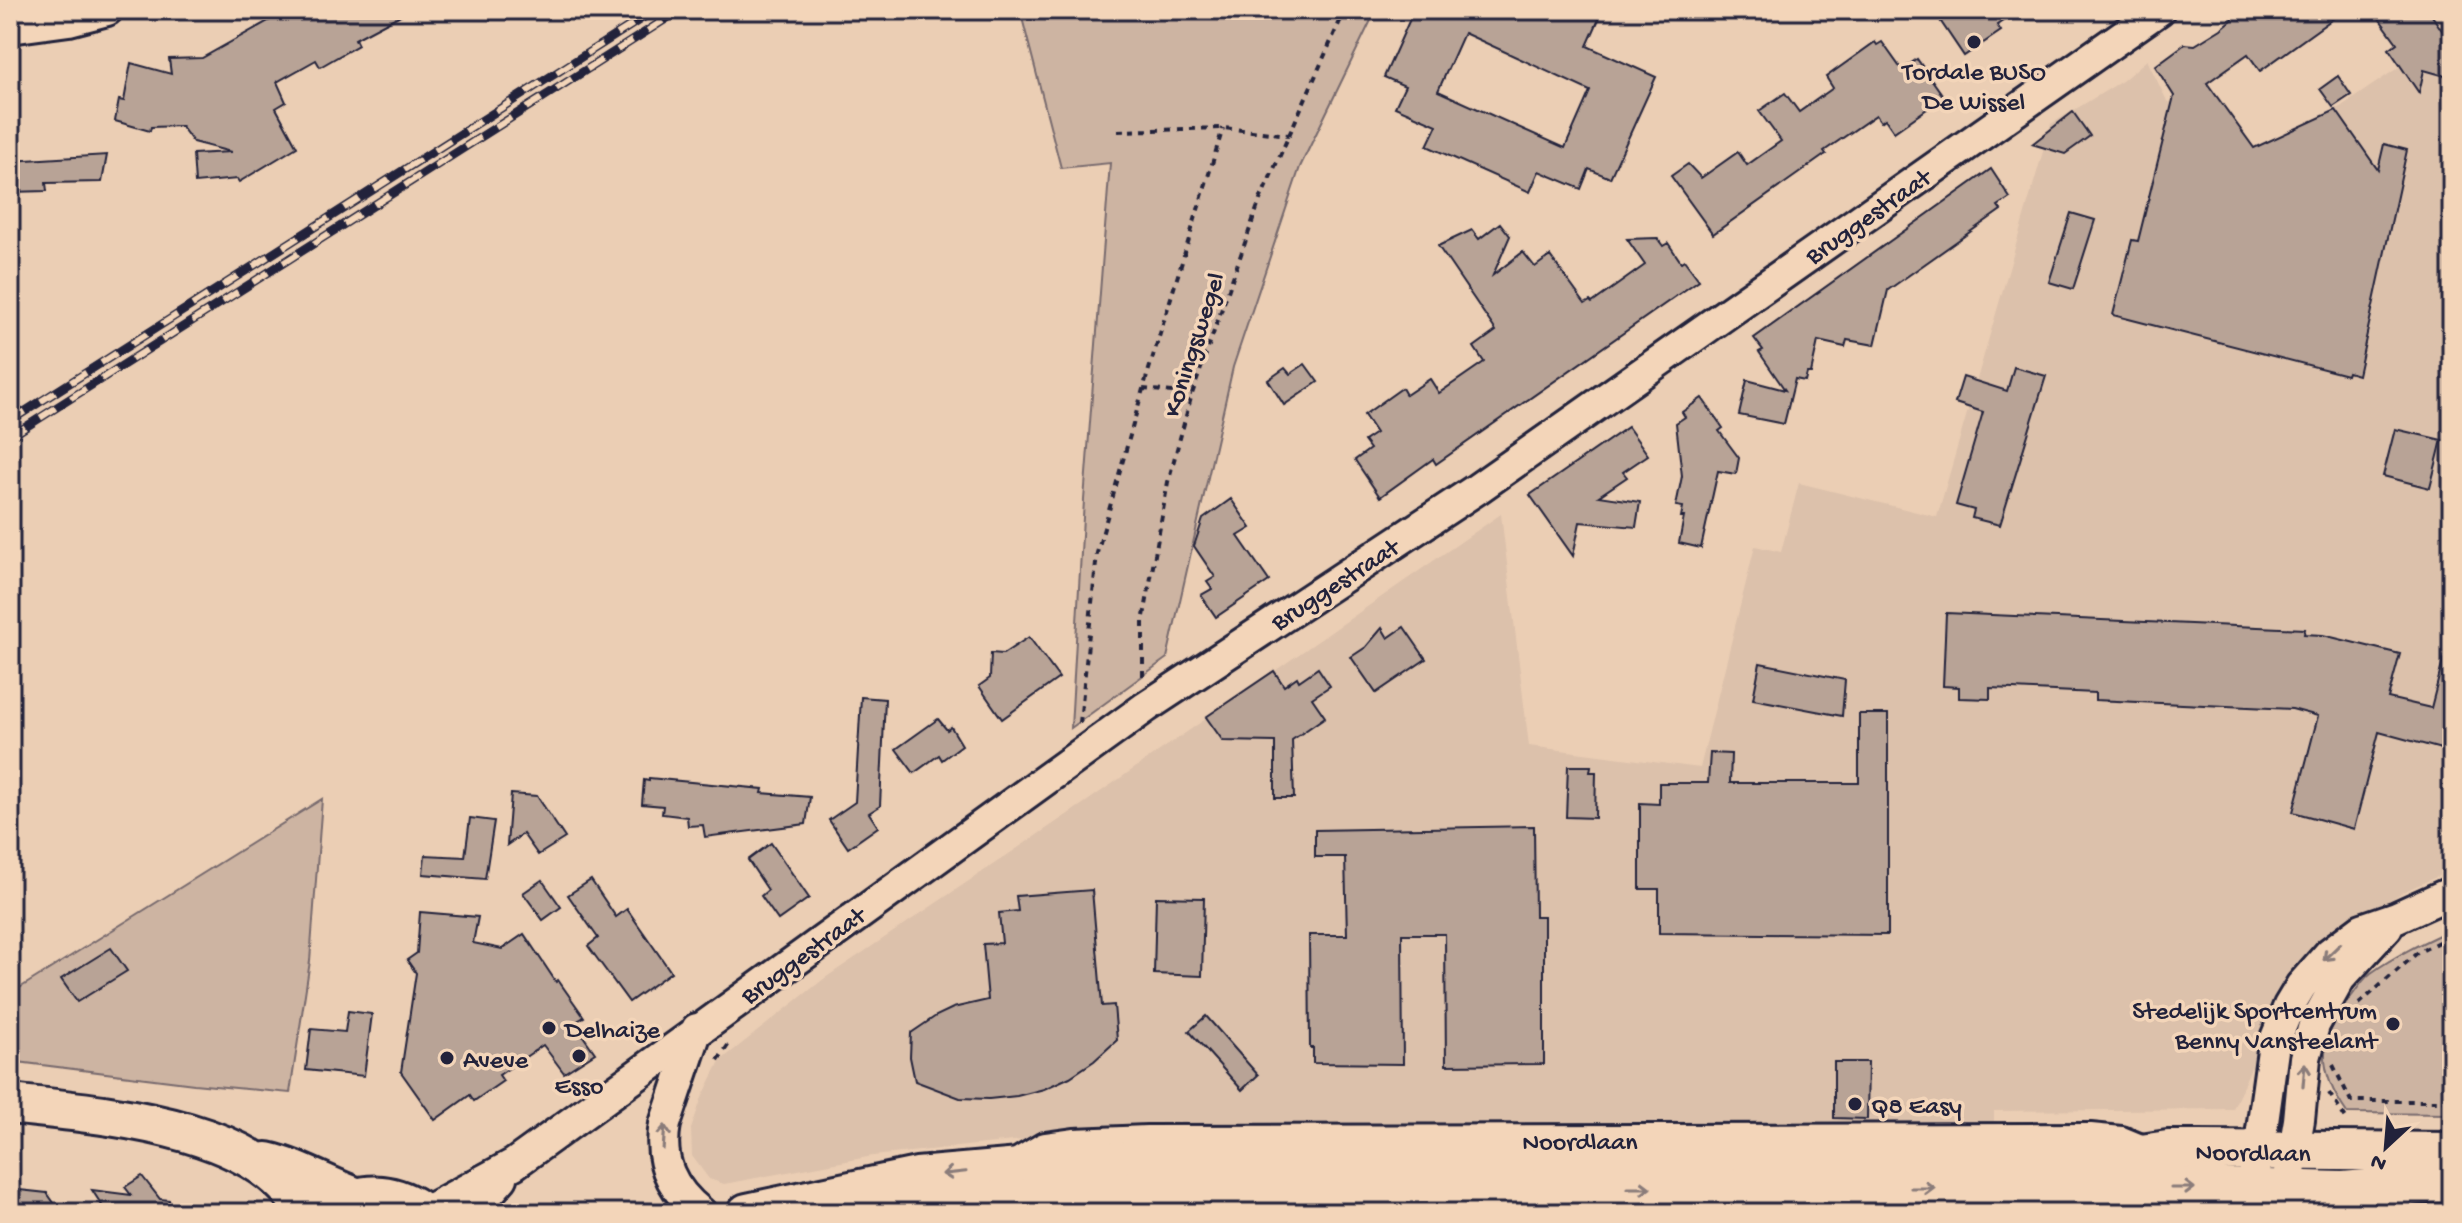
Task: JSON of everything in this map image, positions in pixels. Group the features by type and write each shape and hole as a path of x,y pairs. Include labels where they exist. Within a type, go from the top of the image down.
{"main road":[{"path":"10,1104 175,1128 228,1145 255,1159 283,1166 321,1184 345,1205 375,1195 392,1196 423,1213"},
{"name":"Noordlaan","path":"747,1213 885,1182 1014,1168 1171,1160 2054,1160 2108,1159 2168,1150 2452,1152"},
{"path":"255,1159 301,1204 305,1213"},
{"name":"Noordlaan","path":"862,1213 951,1203 1143,1190 1589,1188 2266,1201 2452,1182"}],"street":[{"path":"10,28 69,20 107,10"},
{"name":"Bruggestraat","path":"423,1213 514,1164 1146,707 1477,489 2159,10"},
{"path":"2266,1201 2276,1152 2319,1015 2340,978 2397,917 2452,892"},
{"path":"697,1029 662,1138 666,1170 673,1183 701,1213"},
{"name":"Bruggestraat","path":"471,1213 514,1164"},
{"name":"Noordlaan","path":"1062,1213 1181,1208 1536,1210 1558,1207 1575,1200 1589,1188"},
{"name":"Noordlaan","path":"2369,1190 2397,1198 2452,1201"}],"path":[{"name":"Koningswegel","path":"1146,707 1141,664 1143,622 1168,482 1192,394 1260,200 1345,10"},
{"path":"1118,131 1223,128 1289,135"},
{"path":"1077,756 1097,553 1143,389 1223,128"},
{"path":"1143,389 1192,394"},
{"path":"2351,1011 2417,953 2452,935"},
{"path":"716,1062 732,1041"},
{"path":"2332,1060 2333,1069 2351,1101 2452,1101"},
{"path":"2324,1082 2347,1120"}],"shaded area":[{"path":"1020,10 1376,10 1300,167 1233,367 1167,658 1071,728 1084,500 1110,163 1061,168"},
{"path":"2452,31 2452,870 2403,892 2337,933 2291,975 2233,1109 1994,1111 1994,1132 1070,1135 873,1156 724,1184 709,1179 692,1156 691,1129 720,1061 825,978 1083,804 1501,514 1529,746 1700,768 1755,546 1781,552 1799,483 1937,517 2051,124 2122,81 2147,60 2167,101 2202,113 2213,103 2254,148 2336,110"},
{"path":"322,799 310,961 290,1093 10,1061 10,994"},
{"name":"Stedelijk Sportcentrum Benny Vansteelant","path":"2452,929 2452,1114 2347,1113 2330,1082 2325,1054 2332,1027 2340,1012 2371,973"}],"building":[{"path":"288,10 410,10 355,39 358,45 320,67 316,60 277,82 286,102 276,108 297,147 239,182 237,179 195,183 193,154 231,152 193,142 181,126 151,127 150,131 115,121 119,100 124,101 131,63 171,74 169,59 202,58"},
{"path":"1414,10 1603,10 1587,46 1656,77 1610,178 1589,169 1581,189 1539,171 1530,192 1427,146 1437,125 1395,107 1405,86 1384,77","holes":["1464,33 1590,91 1565,148 1438,91"]},
{"path":"1933,10 2019,10 1997,25 2001,31 1964,56"},
{"path":"2227,10 2345,10 2260,71 2248,54 2207,83 2254,148 2336,110 2378,170 2384,144 2407,150 2358,375 2348,372 2347,375 2113,315 2132,240 2138,241 2174,96 2155,66 2185,44 2195,45 2221,29 2233,19"},
{"path":"2373,10 2428,10 2452,45 2452,78 2424,70 2419,93 2389,49 2397,43"},
{"path":"1875,42 1877,45 1882,42 1902,70 1917,59 1944,97 1894,132 1885,119 1881,122 1876,115 1713,234 1671,176 1688,164 1701,178 1738,152 1747,165 1781,141 1759,111 1785,93 1799,112 1833,88 1826,77"},
{"path":"2338,76 2351,95 2333,107 2320,89"},
{"path":"2073,112 2090,136 2065,154 2032,144"},
{"path":"107,155 102,182 46,183 47,191 10,192 10,161"},
{"path":"1991,169 2010,198 1998,206 2001,210 1888,290 1875,345 1847,340 1845,347 1818,341 1811,373 1807,373 1805,381 1795,379 1784,424 1739,415 1747,380 1785,390 1759,352 1763,350 1754,338"},
{"path":"2071,213 2095,220 2073,289 2049,282"},
{"path":"1500,223 1510,236 1493,275 1523,252 1535,267 1550,256 1585,304 1592,303 1645,265 1627,239 1657,238 1663,246 1668,243 1699,280 1436,464 1433,459 1380,497 1355,460 1370,449 1364,441 1376,433 1364,415 1402,388 1406,395 1430,379 1439,393 1484,362 1474,347 1496,331 1438,246 1472,230 1479,239"},
{"path":"1305,364 1318,382 1284,405 1268,380 1285,368 1290,374"},
{"path":"2014,367 2046,376 2000,525 1972,518 1974,510 1956,505 1983,412 1955,403 1963,377 2007,391"},
{"path":"1702,398 1723,428 1719,431 1739,458 1736,474 1718,471 1701,548 1679,543 1684,517 1681,517 1683,507 1676,506 1682,476 1676,423 1685,417 1682,412"},
{"path":"1628,427 1648,455 1623,472 1627,477 1599,496 1640,502 1636,527 1580,522 1573,556 1530,495"},
{"path":"2395,429 2442,440 2430,488 2383,476"},
{"path":"1231,499 1251,528 1238,536 1269,581 1216,617 1201,595 1212,589 1207,582 1215,577 1194,546 1203,519"},
{"path":"1946,613 2305,629 2304,634 2323,635 2400,654 2388,698 2431,708 2445,653 2452,654 2452,752 2379,732 2354,829 2293,812 2318,716 2292,709 2095,700 2095,693 1990,688 1990,699 1959,698 1959,687 1943,686"},
{"path":"1404,627 1426,659 1376,693 1351,657 1366,647 1382,628 1388,638"},
{"path":"1029,637 1059,678 1002,719 979,686 990,678 991,653 1003,654"},
{"path":"1760,663 1845,680 1842,716 1753,699"},
{"path":"1318,668 1330,686 1312,698 1325,717 1292,740 1294,798 1275,798 1275,742 1223,741 1206,717 1274,671 1284,686 1297,677 1299,681"},
{"path":"861,697 885,699 880,806 869,813 878,827 848,848 829,820 855,802"},
{"path":"1859,714 1888,714 1888,935 1659,933 1659,889 1640,889 1640,803 1659,804 1659,783 1708,783 1710,753 1731,754 1730,783 1859,783"},
{"path":"938,719 947,730 951,727 962,745 942,760 939,755 914,773 896,749"},
{"path":"1568,766 1591,766 1590,772 1596,772 1595,818 1566,817"},
{"path":"649,778 763,789 762,793 810,797 806,824 705,837 703,825 688,826 687,817 662,814 663,806 642,804 644,780 649,781"},
{"path":"511,794 537,796 565,838 538,855 523,834 507,845"},
{"path":"470,818 494,821 485,879 423,874 425,855 465,857"},
{"path":"1534,826 1535,916 1544,916 1544,1064 1446,1065 1445,934 1402,934 1403,1064 1313,1063 1313,1048 1310,1048 1309,935 1347,935 1345,857 1315,857 1315,830"},
{"path":"771,843 809,898 778,920 761,896 768,890 748,860"},
{"path":"542,880 561,907 543,920 523,893"},
{"path":"591,880 616,917 627,909 671,972 629,1002 588,946 598,938 568,895"},
{"path":"1092,890 1102,1006 1114,1005 1117,1040 1070,1077 1044,1089 1017,1096 960,1098 915,1081 910,1057 911,1033 953,1008 988,1000 983,944 1002,943 999,913 1018,911 1016,896"},
{"path":"1156,897 1204,898 1202,976 1154,974"},
{"path":"420,912 478,917 473,943 502,949 524,934 584,1017 574,1023 595,1053 564,1073 543,1045 499,1075 503,1081 474,1101 470,1095 435,1120 401,1072 416,973 407,960 417,953"},
{"path":"111,948 127,971 77,1002 61,979"},
{"path":"348,1011 372,1014 364,1076 306,1070 311,1029 345,1032"},
{"path":"1206,1016 1258,1075 1242,1090 1189,1031"},
{"path":"1834,1062 1868,1062 1867,1119 1834,1118"},
{"path":"142,1176 160,1199 169,1200 171,1213 107,1213 92,1190 131,1195 125,1187"},
{"path":"10,1189 47,1193 61,1213 10,1213"}],"railway":[{"path":"10,421 655,10"},
{"path":"10,437 680,10"}],"place":[{"name":"Tordale BUSO De Wissel","path":"1974,42"},
{"name":"Stedelijk Sportcentrum Benny Vansteelant","path":"2393,1024"},
{"name":"Delhaize","path":"549,1028"},
{"name":"Esso","path":"579,1056"},
{"name":"Aveve","path":"447,1058"},
{"name":"Q8 Easy","path":"1855,1104"}]}
